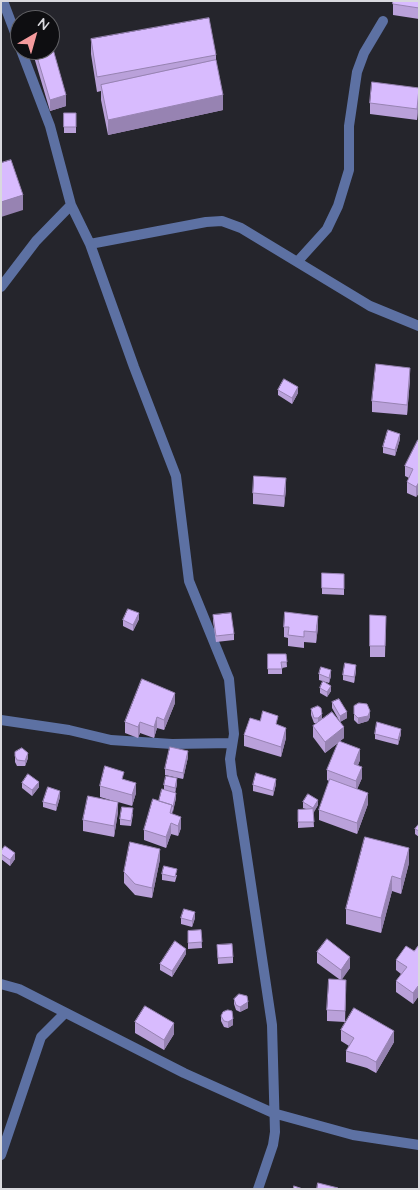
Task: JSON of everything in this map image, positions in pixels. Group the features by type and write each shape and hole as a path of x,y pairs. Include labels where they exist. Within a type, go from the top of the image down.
{"street":[{"path":"3,1 10,20"},
{"path":"298,262 327,229 345,187 349,170 349,126 357,72 364,53 382,20"},
{"path":"25,60 50,126 71,205 90,244 176,476 188,580 229,679 232,776 237,791 272,1025 274,1145 258,1189"},
{"path":"1,287 36,241 71,205"},
{"path":"90,244 206,222 222,221 241,228 370,306 419,326"},
{"path":"1,720 69,730 111,740 172,744 232,742"},
{"path":"1,984 19,989 64,1014 184,1074 273,1114 353,1135 419,1145"},
{"path":"1,1155 41,1037 64,1014"}],"building":[{"path":"393,1 419,1 419,8 393,4"},
{"path":"209,18 216,55 97,77 91,39"},
{"path":"38,60 56,60 66,95 50,100"},
{"path":"216,60 223,95 108,120 101,85"},
{"path":"372,82 419,88 417,109 370,103"},
{"path":"64,113 76,113 76,127 64,127"},
{"path":"11,160 23,195 1,202 1,163"},
{"path":"376,364 410,368 407,405 372,401"},
{"path":"284,379 298,387 292,398 278,390"},
{"path":"388,430 400,434 395,450 383,447"},
{"path":"418,440 419,482 416,487 407,482 413,469 405,466"},
{"path":"254,476 286,478 284,496 253,493"},
{"path":"322,573 344,574 344,589 322,588"},
{"path":"128,609 139,613 133,625 123,620"},
{"path":"285,612 318,616 316,632 304,631 304,637 288,635 289,627 284,627"},
{"path":"231,613 234,634 216,636 213,615"},
{"path":"370,615 386,616 385,646 370,646"},
{"path":"268,654 286,654 287,662 281,662 282,669 268,669"},
{"path":"345,663 356,665 354,677 343,675"},
{"path":"321,667 331,670 329,678 319,674"},
{"path":"142,679 175,693 164,720 157,717 154,727 140,722 138,727 125,722"},
{"path":"323,681 331,686 327,692 320,688"},
{"path":"339,699 347,712 340,716 332,702"},
{"path":"359,703 367,704 370,711 368,716 358,718 354,714 354,706"},
{"path":"318,706 321,708 322,714 318,718 314,718 311,709"},
{"path":"263,711 278,716 276,724 286,728 281,747 244,735 250,718 260,721"},
{"path":"332,712 344,727 325,742 313,726"},
{"path":"377,722 401,729 398,740 375,734"},
{"path":"339,741 360,749 354,764 362,767 356,781 327,770"},
{"path":"170,747 188,751 183,773 165,769"},
{"path":"22,748 28,753 25,761 17,760 15,756 15,752"},
{"path":"105,766 124,772 122,779 136,783 132,795 100,786"},
{"path":"256,773 276,779 273,791 253,785"},
{"path":"28,774 39,782 32,790 22,783"},
{"path":"166,776 177,778 175,788 164,785"},
{"path":"330,779 368,793 357,823 319,810"},
{"path":"48,787 60,791 56,805 43,802"},
{"path":"162,789 176,793 173,807 159,801"},
{"path":"308,794 318,800 313,808 303,802"},
{"path":"88,796 118,802 114,826 83,820"},
{"path":"153,799 172,805 170,813 181,817 178,826 171,823 166,837 144,830"},
{"path":"122,807 133,808 131,821 120,819"},
{"path":"313,809 314,822 298,822 298,810"},
{"path":"365,837 409,848 401,879 392,876 381,918 346,909"},
{"path":"130,842 160,849 152,888 135,884 124,872"},
{"path":"5,846 15,853 10,860 1,854"},
{"path":"164,866 177,869 175,877 162,874"},
{"path":"184,909 195,912 192,921 181,918"},
{"path":"201,930 202,942 188,943 188,931"},
{"path":"327,939 350,957 341,970 317,952"},
{"path":"175,941 186,949 172,971 160,964"},
{"path":"232,944 233,957 218,958 217,945"},
{"path":"419,945 419,987 413,993 396,981 407,967 396,960 406,946 414,951"},
{"path":"329,979 346,980 345,1011 327,1010"},
{"path":"239,994 247,996 248,1002 240,1007 236,1005 234,999"},
{"path":"145,1006 174,1023 164,1040 135,1022"},
{"path":"354,1008 394,1031 376,1062 367,1057 346,1051 354,1038 341,1030"},
{"path":"232,1011 233,1019 228,1022 224,1021 221,1016 223,1012"},
{"path":"318,1183 338,1188 338,1189 317,1189"}]}
